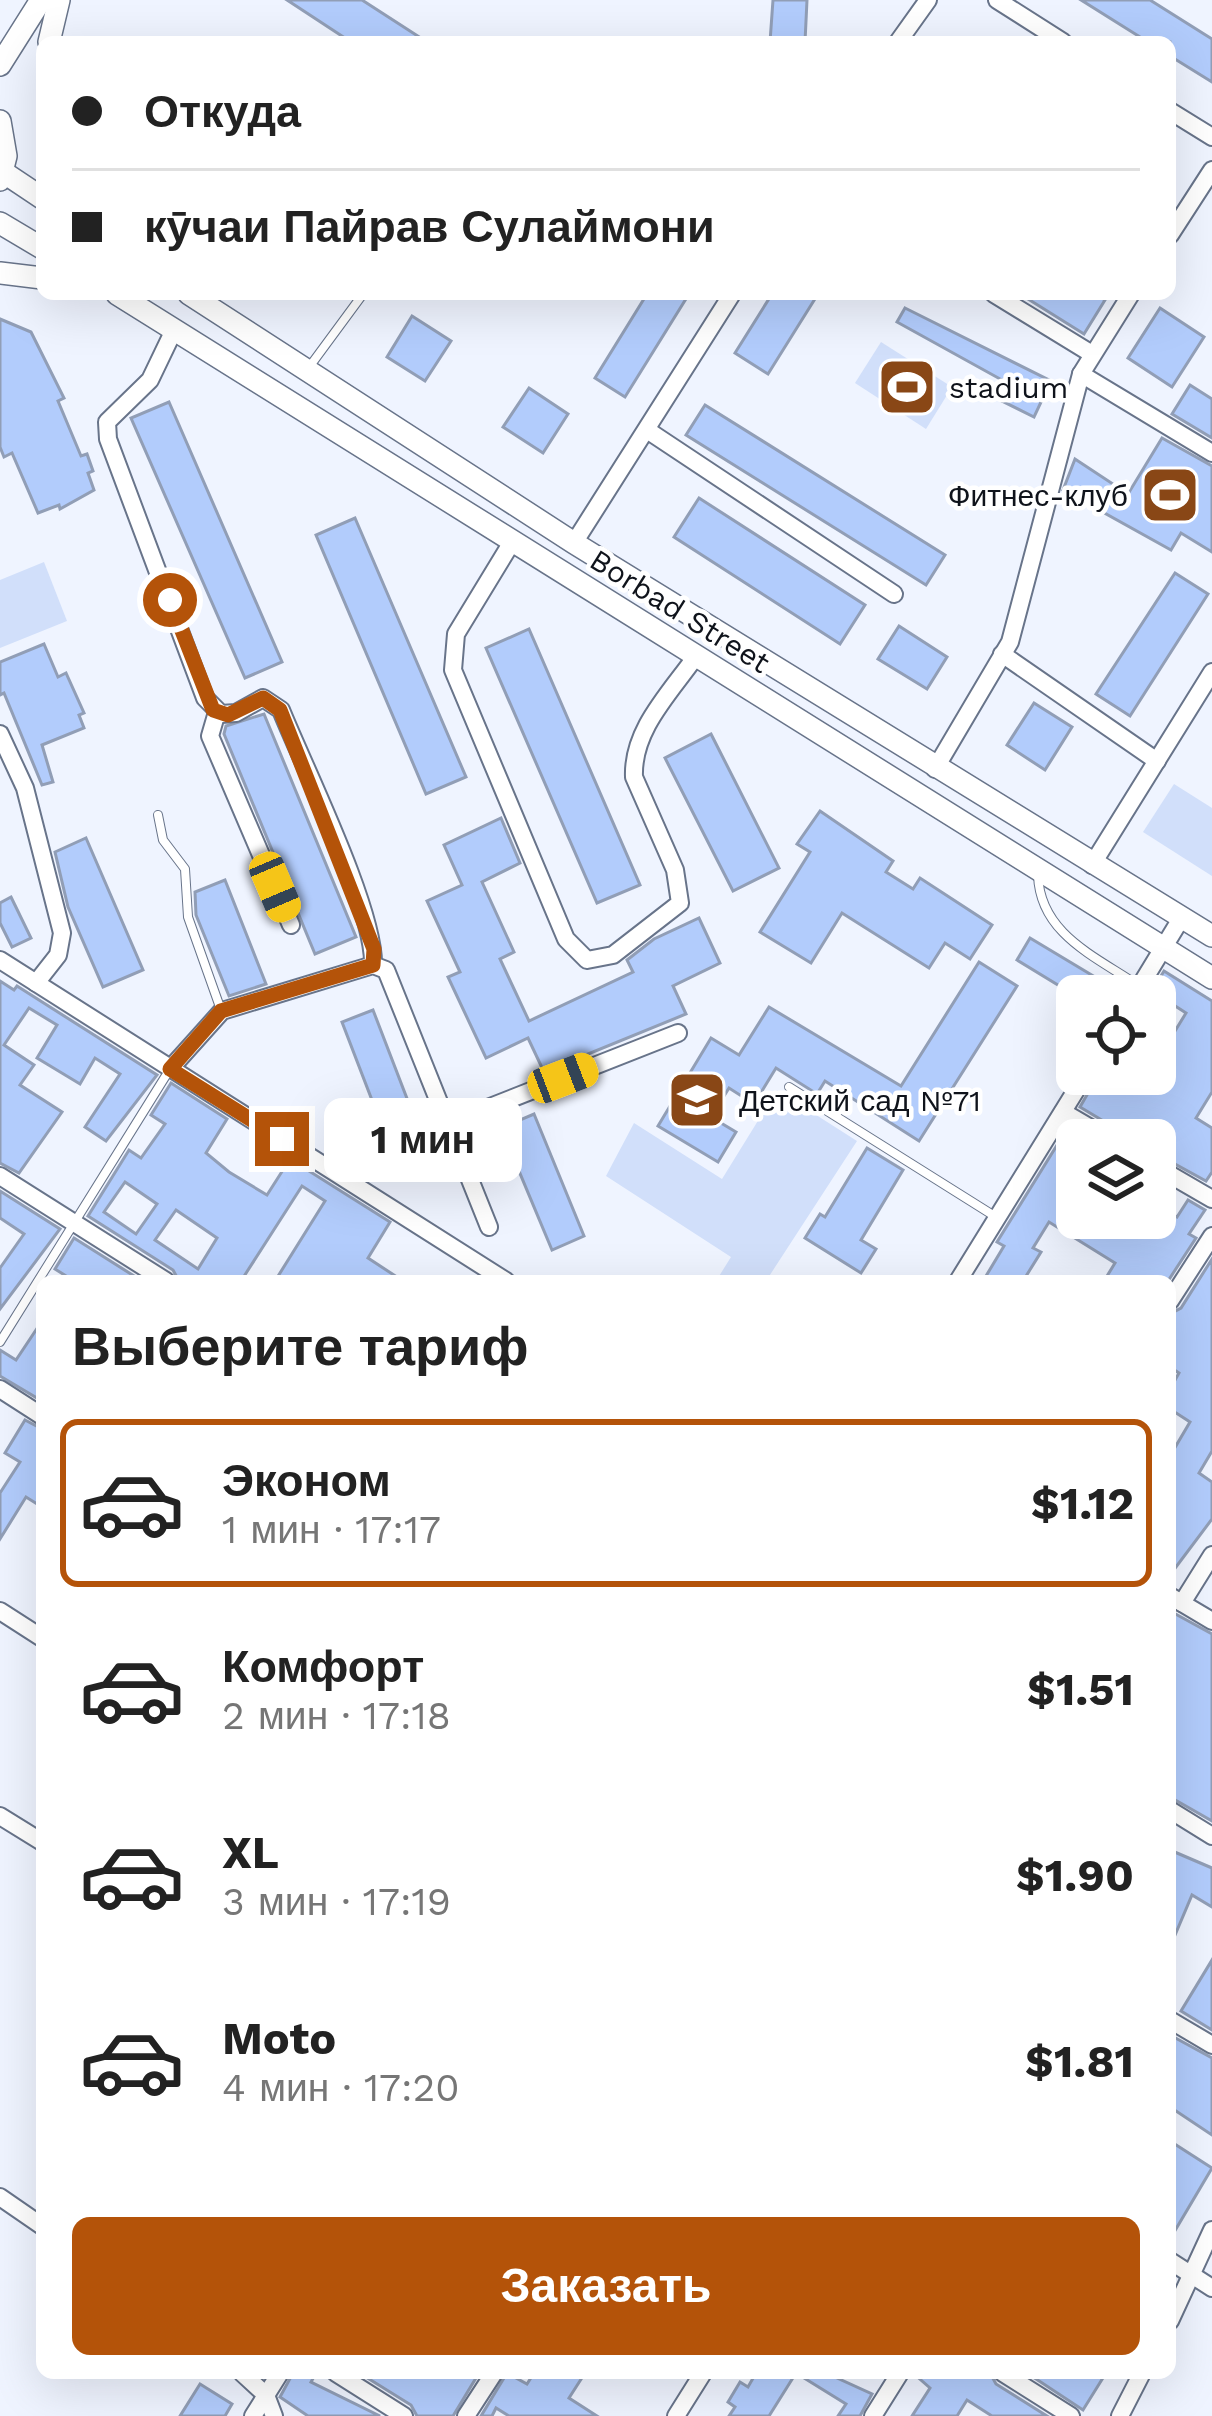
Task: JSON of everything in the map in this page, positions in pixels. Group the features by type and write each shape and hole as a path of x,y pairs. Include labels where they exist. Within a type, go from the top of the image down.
{"main road":[{"path":"0,65 41,0"},
{"path":"50,36 59,0"},
{"path":"0,121 1,174 36,194"},
{"path":"0,223 36,244"},
{"path":"0,273 36,277"},
{"name":"Borbad Street","path":"126,300 1212,978"},
{"name":"Borbad Street","path":"198,300 574,543 1212,936"}],"street":[{"path":"902,36 928,0"},
{"path":"997,0 1054,36"},
{"path":"1176,115 1212,137"},
{"path":"1176,226 1212,170"},
{"path":"574,543 728,300"},
{"path":"1004,300 1092,354"},
{"path":"935,769 1002,654 1081,374 1128,300"},
{"path":"174,330 150,380 106,430 199,685 217,712 210,736 291,925"},
{"path":"1081,374 1212,453"},
{"path":"646,430 894,594"},
{"path":"512,542 456,634 453,670 566,939 587,960 613,955 680,903 680,885 634,777 633,761 643,730 696,656"},
{"path":"1002,654 1157,761"},
{"path":"1092,866 1212,672"},
{"path":"217,712 236,713 263,698 280,710 343,861 374,949 373,965"},
{"path":"0,734 25,788 62,932 58,955 36,983"},
{"path":"1147,975 1182,917"},
{"path":"0,960 496,1275"},
{"path":"170,1069 221,1011 373,965 386,970 489,1227"},
{"path":"448,1124 678,1033"},
{"path":"962,1275 1073,1095"},
{"path":"1063,1112 1075,1119"},
{"path":"0,1176 157,1275"},
{"path":"1176,1178 1212,1199"},
{"path":"1176,1292 1212,1236"},
{"path":"0,1389 36,1412"},
{"path":"1212,1555 1176,1599 1212,1621"},
{"path":"0,1612 36,1634"},
{"path":"1176,1814 1212,1836"},
{"path":"0,1816 36,1838"},
{"path":"1176,2024 1212,2045"},
{"path":"0,2197 36,2222"},
{"path":"1176,2306 1212,2230"},
{"path":"1176,2265 1212,2288"},
{"path":"248,2379 266,2396 274,2416"},
{"path":"253,2416 276,2379"},
{"path":"345,2379 404,2416"},
{"path":"466,2416 490,2379"},
{"path":"676,2416 700,2379"},
{"path":"873,2416 895,2379"},
{"path":"1012,2379 1071,2416"},
{"path":"1120,2416 1139,2379"}],"lane":[{"path":"306,371 359,300"},
{"path":"158,815 164,840 185,869 188,917 221,1011"},
{"path":"1038,869 1039,896 1058,932 1116,975"},
{"path":"41,1275 170,1069"},
{"path":"790,1088 997,1218"},
{"path":"0,1342 36,1284"}],"shaded area":[{"path":"881,342 952,387 926,429 855,383"},
{"path":"44,562 67,621 0,648 0,580"},
{"path":"1174,784 1212,808 1212,876 1143,832"},
{"path":"777,1090 857,1141 770,1275 720,1275 731,1257 606,1176 634,1123 722,1179"}],"building":[{"path":"287,0 362,0 418,36 342,36"},
{"path":"773,0 807,0 805,36 770,36"},
{"path":"1081,0 1150,0 1212,39 1212,82 1176,60 1176,36 1138,36"},
{"path":"643,300 685,300 625,397 595,378"},
{"path":"768,300 814,300 768,374 735,353"},
{"path":"1030,300 1105,300 1084,334"},
{"path":"905,308 1051,381 1034,417 1002,401 1011,385 897,322"},
{"path":"1160,308 1204,337 1172,387 1128,358"},
{"path":"412,316 451,341 425,381 387,357"},
{"path":"0,319 31,332 64,398 58,401 81,456 87,454 93,471 88,473 94,490 60,509 59,505 38,513 12,453 4,457 0,447"},
{"path":"1190,385 1212,399 1212,438 1172,414"},
{"path":"529,388 568,414 543,453 503,427"},
{"path":"169,402 282,662 245,678 131,418"},
{"path":"705,405 945,555 926,585 686,435"},
{"path":"1162,438 1212,466 1212,552 1181,533 1171,550 1063,490 1075,459 1128,494"},
{"path":"699,498 865,605 840,644 674,537"},
{"path":"355,518 466,777 426,794 316,535"},
{"path":"1175,573 1208,594 1130,716 1096,694"},
{"path":"899,626 947,657 927,689 878,659"},
{"path":"529,629 640,885 597,903 486,648"},
{"path":"44,644 58,677 66,673 84,713 79,715 84,728 42,745 53,782 42,785 4,693 0,695 0,662"},
{"path":"1034,703 1072,727 1045,770 1007,745"},
{"path":"264,714 356,937 315,954 224,734 226,726"},
{"path":"711,734 779,868 733,891 665,758"},
{"path":"820,811 893,861 886,872 913,889 920,878 992,925 970,959 945,943 929,968 842,913 811,963 760,932 810,852 797,844"},
{"path":"501,818 520,863 482,882 514,952 500,959 529,1021 633,972 627,960 654,939 699,918 720,963 673,986 686,1014 544,1072 528,1038 486,1058 448,977 460,972 427,901 462,885 444,845"},
{"path":"86,838 143,970 103,987 68,907 55,852"},
{"path":"225,880 266,984 229,996 196,915 195,892"},
{"path":"11,897 31,938 12,947 0,923 0,903"},
{"path":"1030,938 1092,975 1056,975 1056,984 1017,960"},
{"path":"979,962 1017,986 919,1141 825,1081 817,1094 776,1068 754,1104 729,1088 711,1117 736,1132 718,1162 658,1126 711,1038 739,1055 769,1007 901,1086"},
{"path":"1176,978 1212,1001 1212,1092 1196,1118 1212,1128 1212,1172 1206,1181 1176,1165 1176,1119 1100,1119 1080,1107 1087,1095 1176,1095 1176,1029 1186,1013 1176,1007"},
{"path":"0,981 14,990 17,986 157,1075 106,1141 85,1127 120,1074 95,1058 80,1084 37,1058 57,1025 29,1008 4,1045 34,1065 20,1085 62,1112 19,1173 0,1163"},
{"path":"373,1010 421,1135 390,1147 342,1022"},
{"path":"171,1083 227,1119 206,1153 229,1172 267,1195 290,1159 390,1222 368,1258 394,1275 279,1275 325,1201 302,1186 245,1275 176,1275 88,1216 129,1150 141,1158 165,1124 151,1115","holes":["125,1182 157,1204 136,1234 104,1212","176,1210 217,1238 198,1269 155,1240"]},
{"path":"534,1114 584,1236 552,1250 501,1128"},
{"path":"1056,1147 1056,1226 1049,1222 1033,1248 1041,1252 1027,1275 987,1275 1004,1246 997,1242"},
{"path":"867,1148 903,1170 861,1240 876,1249 861,1273 805,1238 820,1214 825,1217"},
{"path":"0,1191 60,1229 0,1309 0,1268 24,1234 0,1218"},
{"path":"1188,1200 1205,1210 1189,1234 1196,1238 1172,1275 1108,1275 1115,1263 1076,1239 1176,1239 1176,1216"},
{"path":"74,1238 133,1275 64,1275 55,1269"},
{"path":"1212,1259 1212,1451 1199,1473 1212,1482 1212,1519 1176,1567 1176,1446 1190,1422 1176,1413 1176,1311"},
{"path":"36,1330 36,1397 0,1376 0,1350 16,1360"},
{"path":"25,1420 36,1426 36,1503 26,1497 0,1539 0,1493 20,1462 5,1453"},
{"path":"1176,1614 1212,1634 1212,1821 1176,1800"},
{"path":"1176,1853 1212,1868 1212,1907 1192,1895 1176,1933"},
{"path":"1212,1960 1212,2030 1181,2011"},
{"path":"1176,2038 1212,2058 1212,2135 1176,2111"},
{"path":"1176,2145 1212,2168 1176,2229"},
{"path":"290,2379 313,2379 380,2416 308,2416 280,2397"},
{"path":"369,2379 475,2379 453,2416 417,2416 411,2405"},
{"path":"503,2379 527,2384 530,2379 581,2379 569,2398 597,2416 509,2416 496,2408 492,2416 481,2416"},
{"path":"753,2379 792,2379 769,2416 729,2416 735,2407 728,2402 740,2382 748,2387"},
{"path":"806,2379 839,2379 872,2394 860,2416 838,2416 846,2404"},
{"path":"920,2379 993,2379 1047,2416 992,2416 967,2400 957,2416 912,2416 930,2388"},
{"path":"1036,2379 1102,2379 1083,2410"},
{"path":"200,2384 232,2404 225,2416 180,2416"}],"place":[{"name":"stadium","path":"907,387"},
{"name":"Фитнес-клуб","path":"1170,495"},
{"name":"Детский сад №71","path":"697,1100"}],"route":[{"path":"170,600 199,685 213,710 228,715 263,698 280,710 374,949 373,965 221,1011 170,1069 282,1139"}]}
